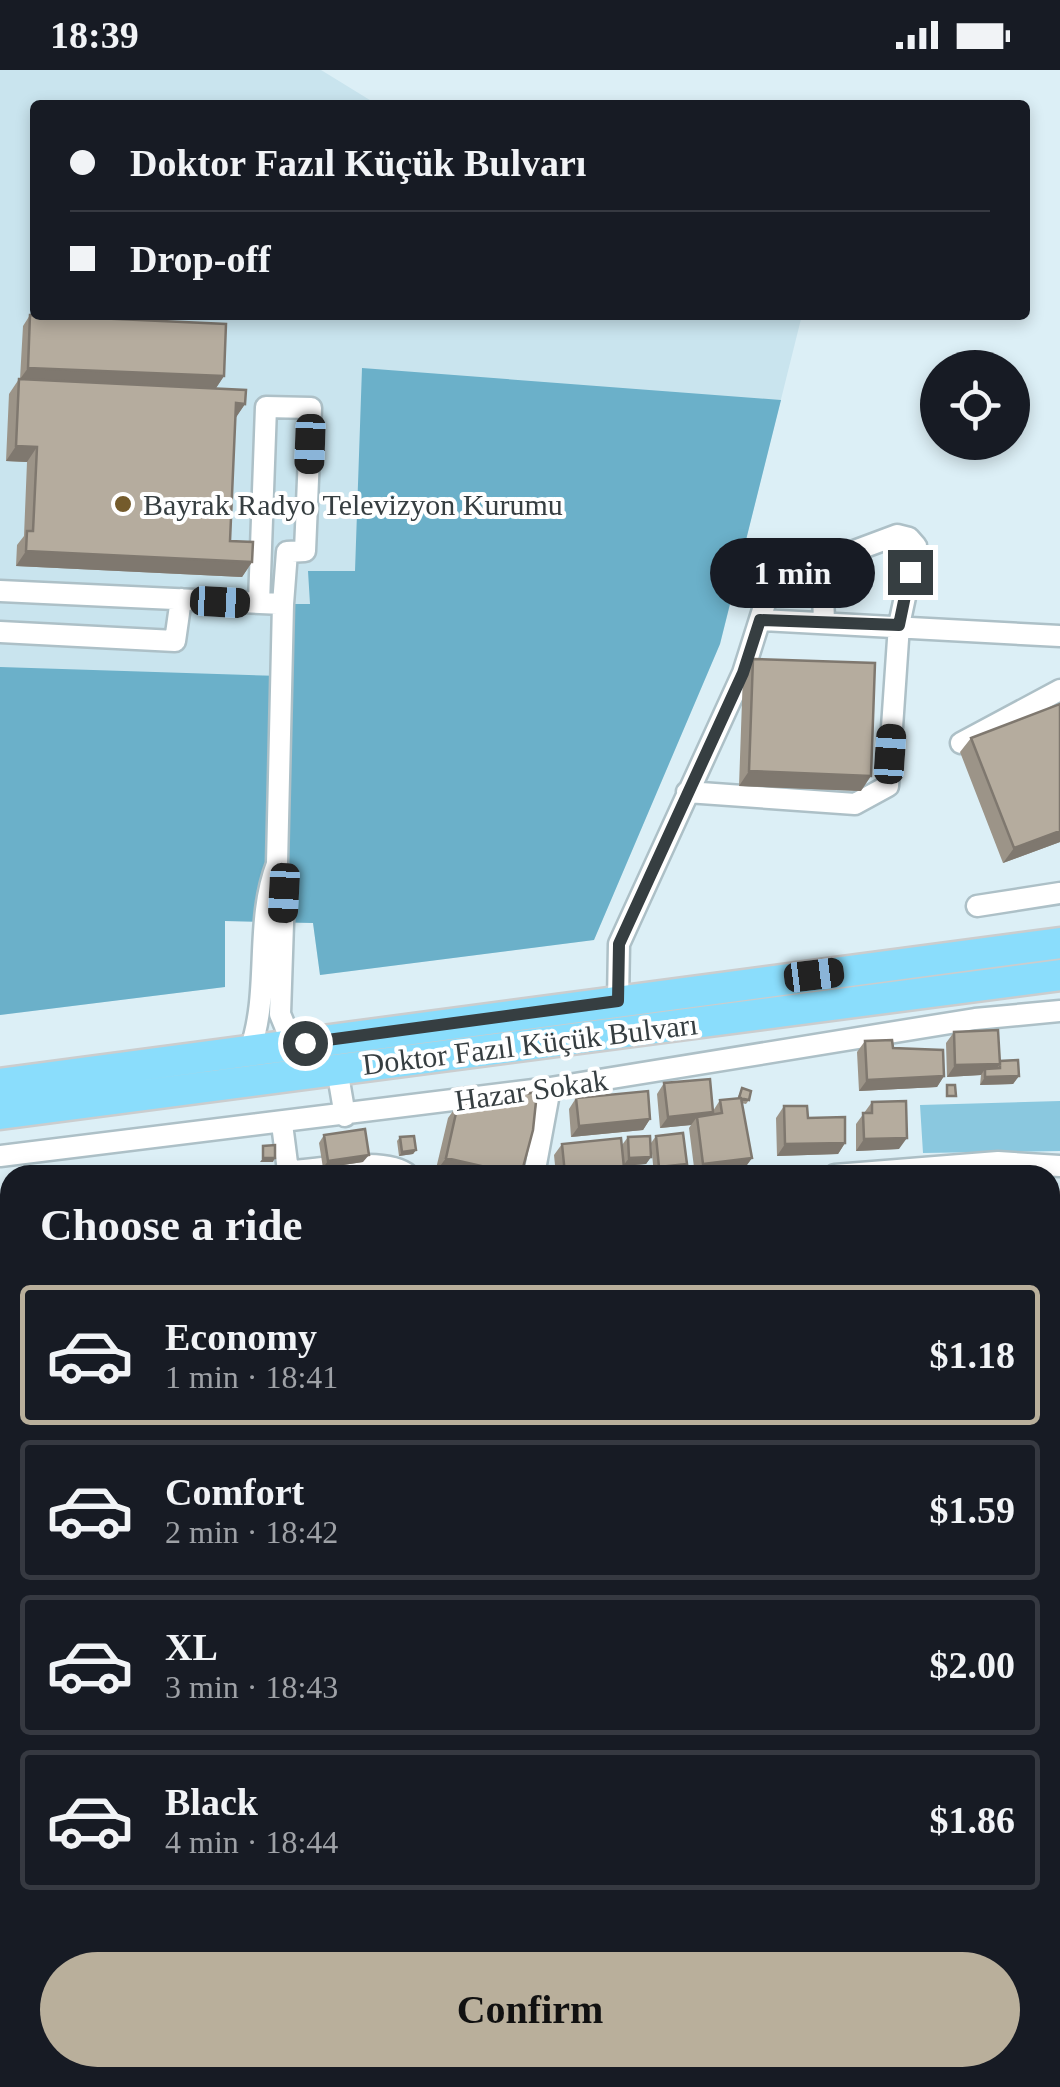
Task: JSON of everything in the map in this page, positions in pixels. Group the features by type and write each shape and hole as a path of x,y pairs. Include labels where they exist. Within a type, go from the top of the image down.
{"highway":[{"name":"Doktor Fazıl Küçük Bulvarı","path":"0,1084 1060,943"},
{"name":"Doktor Fazıl Küçük Bulvarı","path":"0,1114 1060,975"}],"street":[{"path":"259,603 266,407 311,408 305,550 287,552 283,604 277,864 284,893 280,1014 286,1031 305,1043"},
{"path":"618,1001 619,944 687,792 743,673 778,562 822,563 897,535 909,538 916,546 899,625 888,786 856,804 687,792"},
{"path":"822,563 824,622"},
{"path":"0,591 283,604"},
{"path":"0,632 175,642 180,600"},
{"path":"760,620 1060,636"},
{"path":"961,743 1060,690"},
{"path":"250,1050 258,1028 267,890 277,864"},
{"path":"977,906 1060,893"},
{"name":"Hazar Sokak","path":"0,1156 550,1088 975,1019 1060,1011"},
{"path":"336,1069 345,1116"},
{"path":"536,1165 550,1088"},
{"path":"282,1124 287,1165"},
{"path":"960,1165 998,1162 1044,1165"}],"shaded area":[{"name":"Bayrak Radyo Televizyon Kurumu","path":"0,70 321,70 370,100 30,100 30,320 801,320 720,644 594,940 320,975 313,923 225,921 225,987 0,1015"},
{"name":"Bayrak Radyo Televizyon Kurumu","path":"362,368 781,400 720,644 594,940 320,975 313,923 225,921 225,987 0,1015 0,667 281,676 283,604 310,604 308,571 355,571"},
{"path":"1060,1101 1060,1151 923,1153 920,1105"}],"building":[{"path":"30,315 30,320 226,324 224,376 28,368"},
{"name":"Bayrak Radyo Televizyon Kurumu","path":"19,379 246,390 245,404 236,403 230,541 253,542 252,562 26,551 27,531 33,531 37,447 16,446"},
{"path":"753,659 875,663 871,776 749,771"},
{"path":"1060,704 1060,831 1014,848 971,738"},
{"path":"998,1030 1000,1064 955,1065 954,1032"},
{"path":"892,1040 893,1048 943,1050 944,1076 867,1080 865,1041"},
{"path":"1018,1060 1019,1076 985,1077 985,1069 1000,1068 1000,1061"},
{"path":"710,1079 713,1112 668,1117 664,1083"},
{"path":"947,1085 955,1085 956,1096 947,1096"},
{"path":"742,1088 751,1091 749,1100 739,1098"},
{"path":"648,1091 650,1119 579,1126 576,1098"},
{"path":"537,1092 524,1165 477,1165 446,1158 458,1104"},
{"path":"741,1098 752,1158 703,1164 697,1117 722,1113 720,1100"},
{"path":"906,1101 907,1138 864,1139 863,1113 872,1113 872,1102"},
{"path":"784,1106 807,1106 808,1118 845,1117 845,1143 785,1144"},
{"path":"365,1129 369,1155 328,1161 324,1135"},
{"path":"683,1133 687,1164 659,1165 656,1136"},
{"path":"414,1136 416,1150 402,1152 400,1137"},
{"path":"650,1136 651,1157 629,1158 628,1137"},
{"path":"621,1138 624,1165 564,1165 562,1144"},
{"path":"275,1145 275,1158 263,1158 263,1146"}],"place":[{"name":"Bayrak Radyo Televizyon Kurumu","path":"123,504"}],"route":[{"path":"305,1043 618,1001 619,944 743,673 760,620 899,625 910,572"}]}
